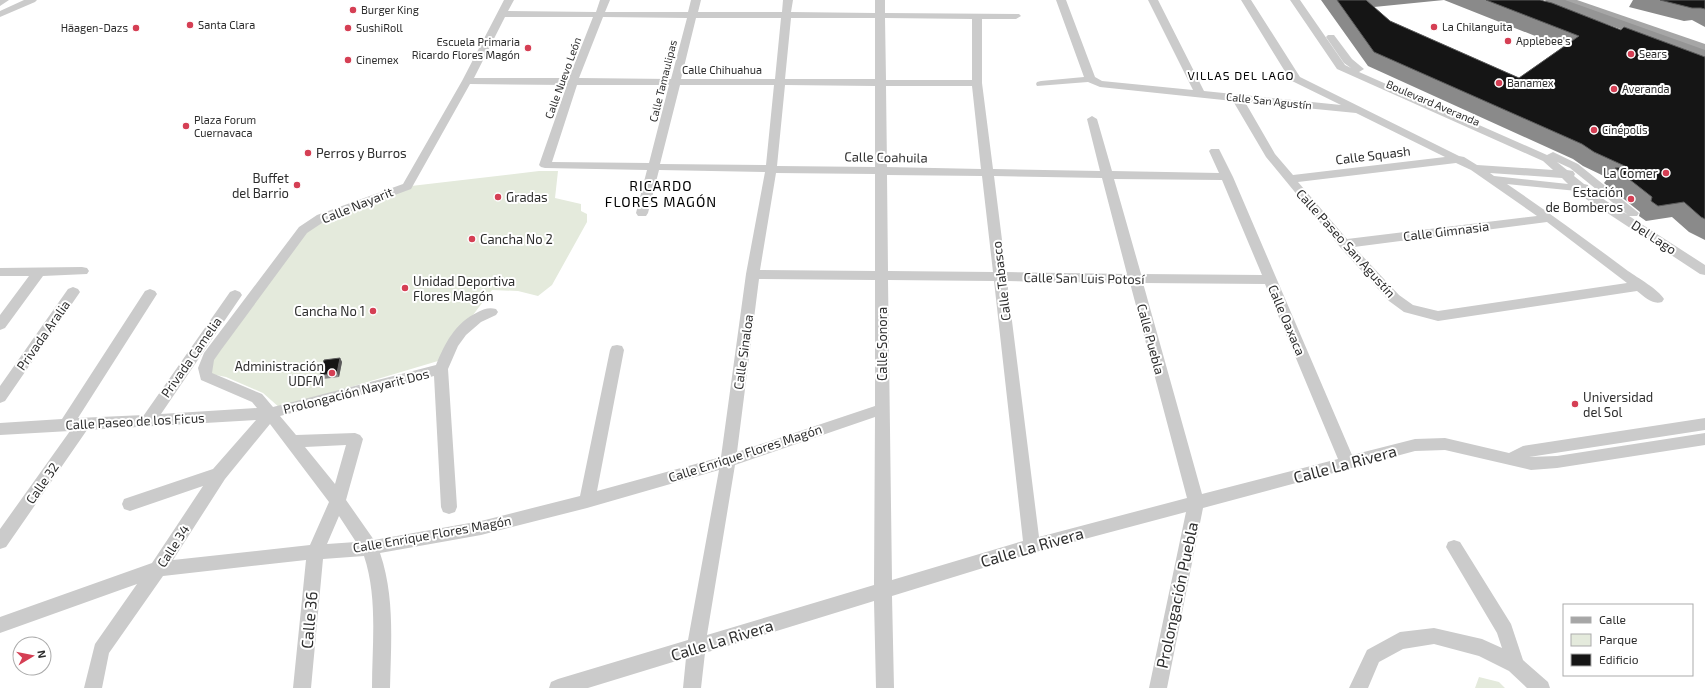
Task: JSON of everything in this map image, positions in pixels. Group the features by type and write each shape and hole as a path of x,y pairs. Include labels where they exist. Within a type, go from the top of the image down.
{"highway":[{"path":"1546,4 1703,49"},
{"path":"1546,4 1705,61"}],"main road":[{"path":"1565,0 1638,24 1703,49"},
{"path":"1582,0 1612,11 1638,24"},
{"path":"1546,4 1626,37 1705,67"},
{"path":"1611,34 1626,37"}],"street":[{"path":"0,3 4,0"},
{"path":"0,14 32,0"},
{"name":"Calle Nayarit","path":"270,412 257,398 206,376 204,368 207,358 303,230 321,218 407,186 467,81 509,0"},
{"name":"Calle Nuevo León","path":"545,166 573,81 605,0"},
{"name":"Calle Tamaulipas","path":"642,213 696,0"},
{"name":"Calle Sinaloa","path":"692,688 696,648 728,461 753,274 771,169 788,0"},
{"name":"Calle Sonora","path":"880,0 883,591 885,688"},
{"path":"1041,84 1090,78 1061,0"},
{"path":"1153,0 1200,94"},
{"name":"Calle San Agustín","path":"1246,0 1293,76 1364,111"},
{"name":"Boulevard Averanda","path":"1295,0 1327,39 1348,61 1373,80 1478,126 1547,159 1565,174"},
{"name":"Boulevard Averanda","path":"1306,0 1327,39"},
{"path":"502,14 1016,16"},
{"name":"Calle Tabasco","path":"977,16 977,83 1032,546"},
{"name":"Calle San Agustín","path":"1090,78 1100,84 1364,111"},
{"name":"Calle Chihuahua","path":"467,81 977,83"},
{"name":"Calle Paseo San Agustín","path":"1237,98 1270,154 1290,179 1344,244 1394,298 1409,309 1438,316 1641,286"},
{"path":"1364,111 1460,159 1493,179 1549,218 1657,299"},
{"name":"Calle Puebla","path":"1092,119 1196,503"},
{"name":"Boulevard Averanda","path":"1478,126 1559,157 1586,175"},
{"name":"Calle Oaxaca","path":"1215,151 1348,463"},
{"name":"Calle Squash","path":"1290,179 1460,159"},
{"name":"Calle Coahuila","path":"545,166 1227,177"},
{"path":"1475,168 1544,174 1586,175"},
{"name":"Del Lago","path":"1565,174 1580,188 1705,261"},
{"name":"Del Lago","path":"1586,175 1618,209 1705,271"},
{"path":"1493,179 1580,188 1597,186"},
{"name":"Calle Gimnasia","path":"1344,244 1549,218"},
{"path":"0,325 40,271"},
{"path":"0,272 82,271"},
{"name":"Calle San Luis Potosí","path":"753,274 1270,280"},
{"name":"Privada Aralia","path":"0,397 73,292"},
{"path":"66,425 150,294"},
{"name":"Privada Camelia","path":"148,420 235,295"},
{"path":"449,507 441,369 452,344 461,331 476,319 491,312"},
{"path":"588,501 591,477 617,350"},
{"name":"Prolongación Nayarit Dos","path":"270,412 441,369"},
{"name":"Calle Enrique Flores Magón","path":"0,625 158,568 370,548 481,528 588,501 728,461 882,408"},
{"path":"270,412 338,501 370,548 378,572 382,605 381,688"},
{"name":"Calle Paseo de los Ficus","path":"0,429 270,412"},
{"name":"Calle 34","path":"93,688 101,650 158,568 219,474 270,412"},
{"name":"Calle 32","path":"0,542 83,424"},
{"path":"1511,459 1523,452 1705,424"},
{"name":"Calle La Rivera","path":"558,688 696,648 1032,546 1415,445 1445,444 1531,464 1557,462 1705,439"},
{"name":"Calle 36","path":"292,440 355,440 338,501 315,552 302,688"},
{"path":"1546,448 1557,462"},
{"path":"130,504 219,474"},
{"name":"Prolongación Puebla","path":"1158,688 1196,503"},
{"path":"1454,547 1505,630 1516,665"},
{"path":"1358,688 1373,656 1400,641 1434,636 1482,648 1516,665 1541,688"}],"green space":[{"name":"Unidad Deportiva Flores Magón","path":"539,171 558,171 555,198 581,204 581,211 587,214 587,222 552,285 538,296 518,291 492,290 438,361 280,408 263,393 226,377 211,374 209,359 307,230 320,221 411,186"},
{"path":"1479,677 1499,682 1505,688 1475,688"}],"building":[{"path":"1337,0 1366,0 1390,21 1519,78 1579,36 1486,0 1540,0 1552,3 1621,30 1624,27 1705,57 1705,219 1684,202 1658,206 1651,201 1652,197 1615,168 1627,167 1594,152 1582,144 1374,52"},
{"path":"1660,0 1705,0 1705,9 1692,8"},
{"path":"340,358 337,373 320,375 324,360"}],"place":[{"name":"Burger King","path":"353,10"},
{"name":"Santa Clara","path":"190,25"},
{"name":"La Chilanguita","path":"1434,27"},
{"name":"Häagen-Dazs","path":"136,28"},
{"name":"SushiRoll","path":"348,28"},
{"name":"Applebee's","path":"1508,41"},
{"name":"Escuela Primaria Ricardo Flores Magón","path":"528,48"},
{"name":"Sears","path":"1631,54"},
{"name":"Cinemex","path":"348,60"},
{"name":"Banamex","path":"1499,83"},
{"name":"Averanda","path":"1614,89"},
{"name":"Plaza Forum Cuernavaca","path":"186,126"},
{"name":"Cinépolis","path":"1594,130"},
{"name":"Perros y Burros","path":"308,153"},
{"name":"La Comer","path":"1666,173"},
{"name":"Buffet del Barrio","path":"297,185"},
{"name":"Gradas","path":"498,197"},
{"name":"Estación de Bomberos","path":"1631,199"},
{"name":"Cancha No 2","path":"472,239"},
{"name":"Unidad Deportiva Flores Magón","path":"405,288"},
{"name":"Cancha No 1","path":"373,311"},
{"name":"Administración UDFM","path":"332,373"},
{"name":"Universidad del Sol","path":"1575,404"}],"district":[{"name":"VILLAS DEL LAGO","path":"1241,76"},
{"name":"RICARDO FLORES MAGÓN","path":"661,194"}]}
